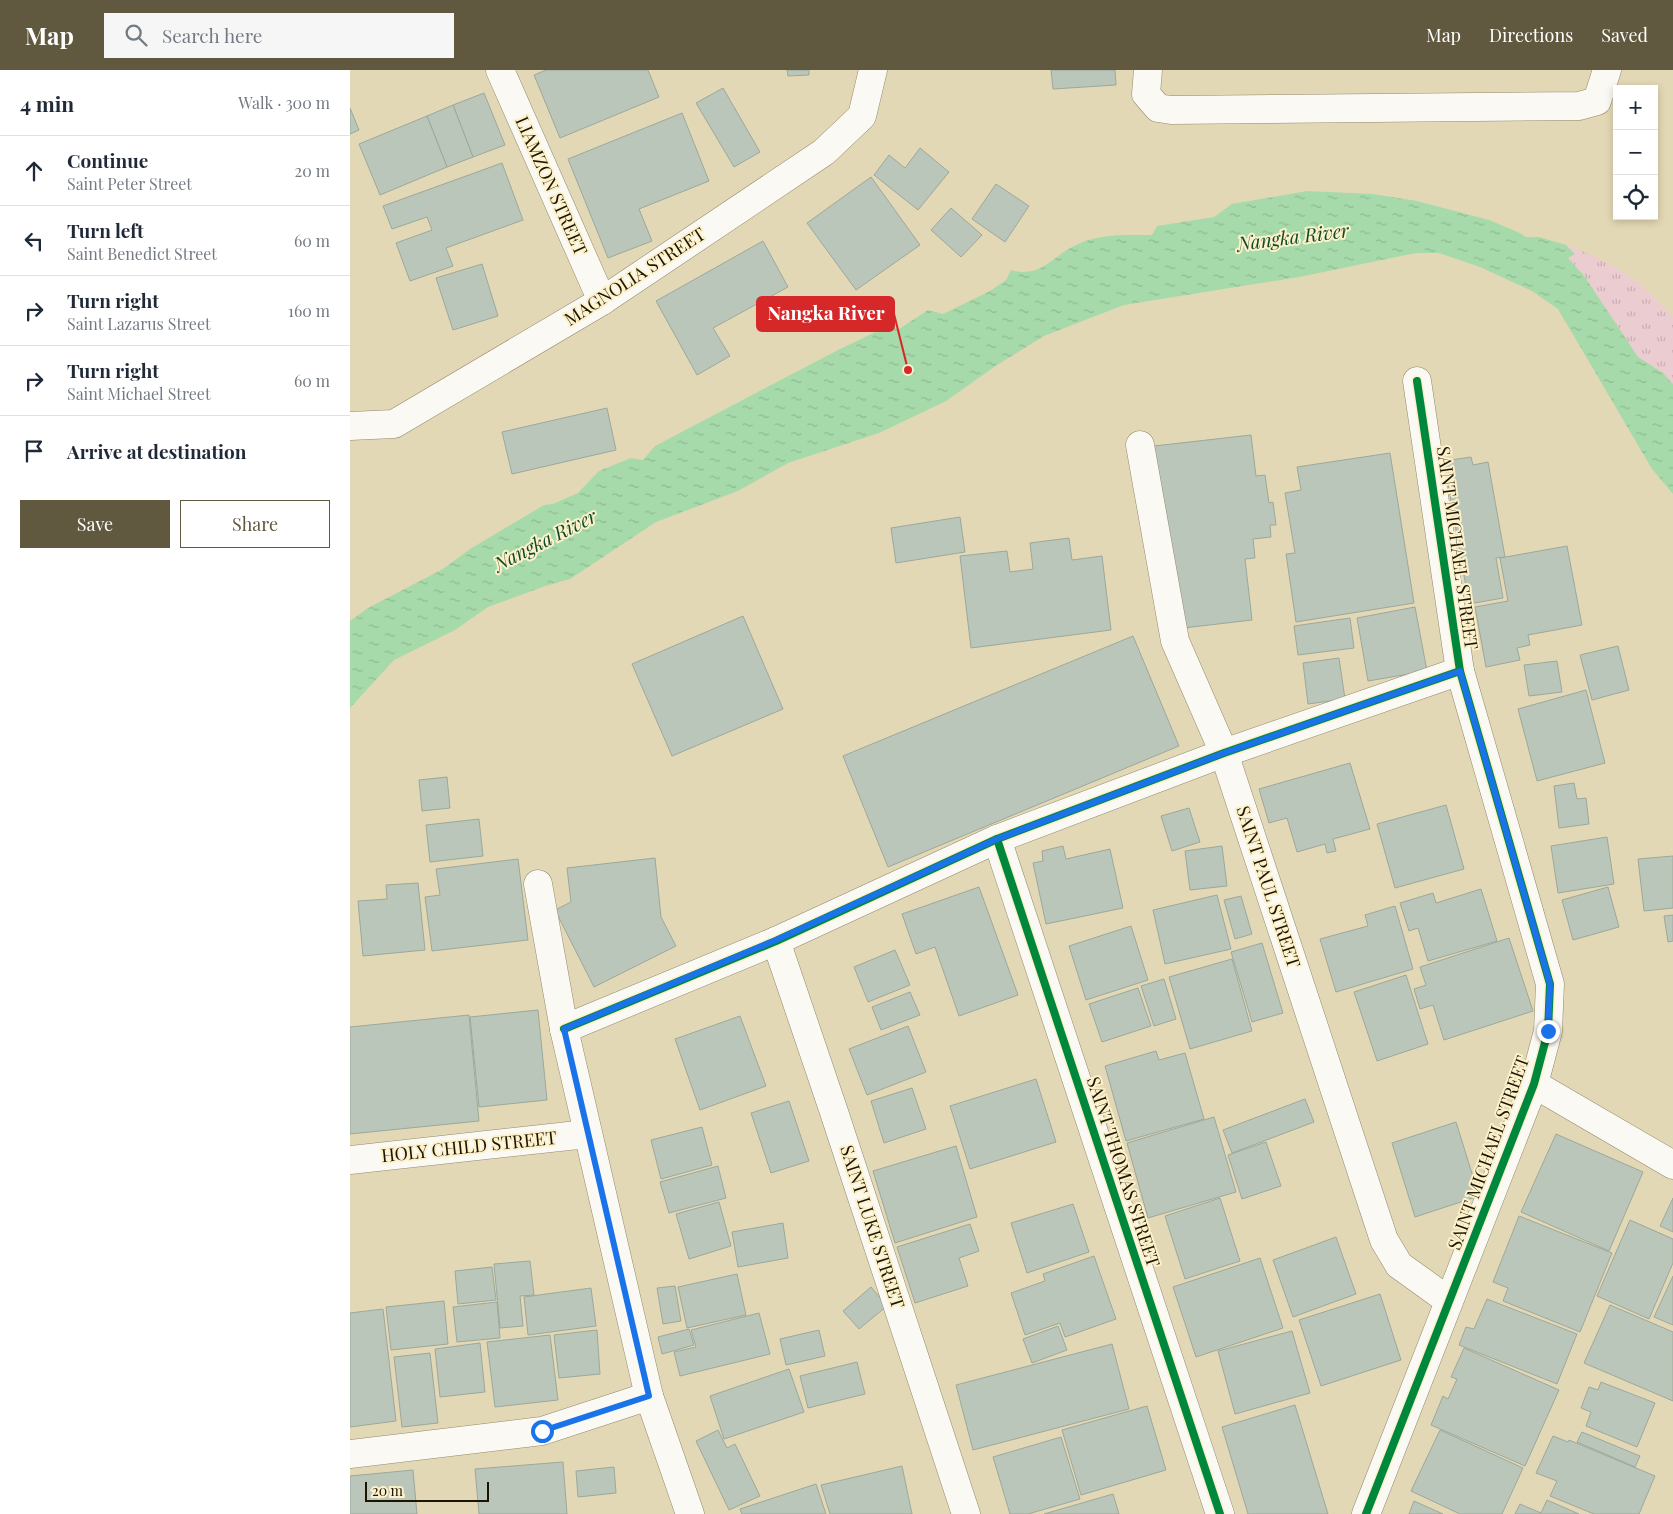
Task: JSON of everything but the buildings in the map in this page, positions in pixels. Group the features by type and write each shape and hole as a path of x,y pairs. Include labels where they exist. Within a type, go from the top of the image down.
{"street":[{"name":"LIAMZON STREET","path":"500,70 602,301"},
{"name":"MAGNOLIA STREET","path":"350,426 394,424 602,301 824,152 862,116 873,70"},
{"path":"1148,70 1146,94 1158,108 1171,110 1579,106 1598,101 1607,70"},
{"name":"SAINT MICHAEL STREET","path":"1366,1514 1534,1084 1548,1031 1550,984 1460,671 1417,381"},
{"name":"SAINT PAUL STREET","path":"1140,445 1175,641 1224,753 1384,1240 1399,1265 1449,1301"},
{"path":"564,1029 776,940 997,839 1224,753 1460,671"},
{"name":"SAINT THOMAS STREET","path":"997,839 1220,1514"},
{"path":"538,884 564,1029 649,1396 690,1514"},
{"name":"SAINT LUKE STREET","path":"776,940 966,1514"},
{"path":"1534,1084 1673,1165"},
{"name":"HOLY CHILD STREET","path":"350,1160 587,1134"},
{"path":"350,1454 542,1431 649,1396"}],"green space":[{"path":"1567,245 1623,272 1673,317 1673,384 1663,373 1638,357 1585,277 1568,258 1575,254"}],"water":[{"path":"1307,191 1373,194 1417,201 1489,220 1526,237 1539,237 1566,245 1575,254 1568,258 1585,277 1638,357 1663,373 1673,384 1673,494 1652,469 1558,309 1532,291 1480,267 1439,253 1416,253 1299,277 1124,305 1044,336 997,365 946,401 879,433 788,463 738,491 656,522 570,579 488,607 455,630 394,660 350,708 350,621 368,608 443,569 470,549 544,505 553,504 578,493 599,471 631,458 643,460 655,446 838,350 888,326 899,329 928,310 943,314 990,291 1006,280 1011,270 1021,272 1038,269 1076,245 1094,238 1152,235 1157,226 1214,217 1232,204"}],"cycle path":[{"path":"1366,1514 1534,1084 1548,1031 1550,984 1460,671 1417,381"},
{"path":"564,1029 776,941 997,839 1224,753 1460,671"},
{"path":"997,839 1220,1514"}],"place":[{"name":"Nangka River","path":"908,370"}],"route":[{"path":"542,1431 649,1396 564,1029 776,940 997,839 1224,753 1460,671 1550,984 1548,1031"}]}
